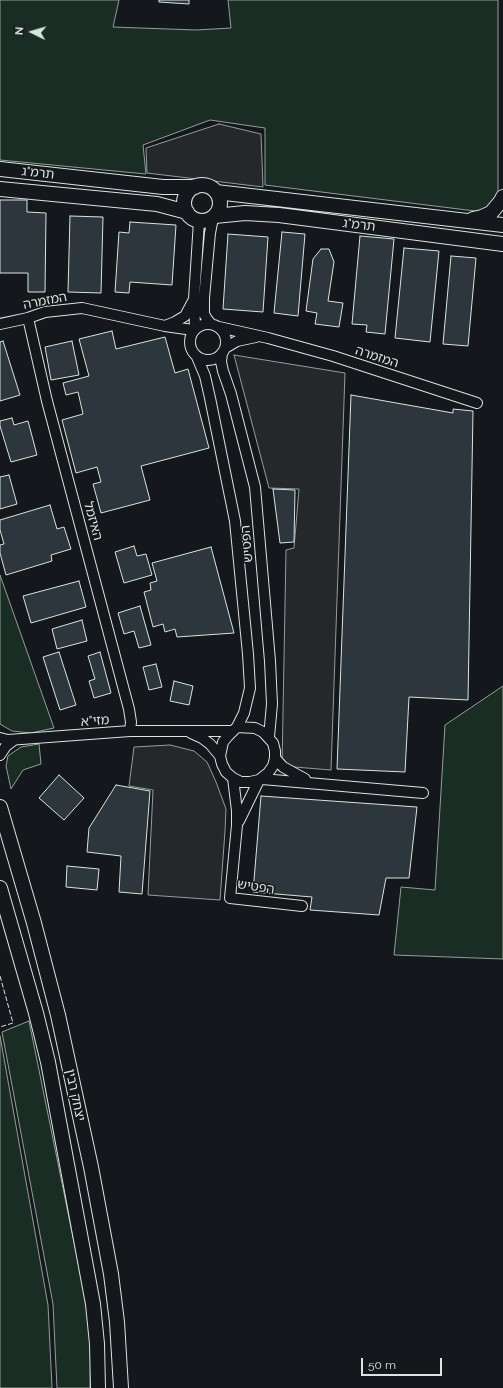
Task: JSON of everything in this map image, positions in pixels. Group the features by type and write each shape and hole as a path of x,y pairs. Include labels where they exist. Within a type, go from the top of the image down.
{"main road":[{"name":"תרמ\"ג","path":"0,170 163,186 194,187"},
{"path":"204,185 213,188 216,192 220,201 218,212 214,217 208,220 199,221 191,217 185,208 185,198 187,193 194,187 204,185"},
{"name":"תרמ\"ג","path":"0,189 157,204 187,212"},
{"name":"תרמ\"ג","path":"216,192 503,225"},
{"path":"470,220 491,213 503,197"},
{"name":"תרמ\"ג","path":"214,217 245,213 272,214 503,244"},
{"name":"יצחק רבין","path":"0,808 34,923 58,1015 91,1167 111,1274 117,1322 121,1388"},
{"name":"יצחק רבין","path":"0,888 36,1013 48,1062 93,1304 97,1344 98,1388"}],"street":[{"path":"214,217 210,233 204,314 225,335 226,344 219,357 210,360 197,357 191,351 189,342 191,334 194,329 203,324 215,326"},
{"path":"194,329 194,299 199,221"},
{"path":"165,326 184,316 194,299"},
{"name":"המזמרה","path":"0,324 28,318 45,312 82,308 165,326 194,329"},
{"name":"האיזמל","path":"28,318 47,401 129,709 131,722 130,731"},
{"name":"המזמרה","path":"215,326 268,338 333,356 476,403"},
{"name":"המזמרה","path":"223,351 238,341 247,338 268,338"},
{"name":"הפטיש","path":"223,351 221,362 223,371 231,394 255,487 270,661 272,704 269,737"},
{"name":"הפטיש","path":"197,357 205,376 235,521 250,688 244,713 235,729"},
{"path":"260,779 270,770 275,758 273,743 269,737 255,728 235,729 223,742 220,756 226,772 241,782 250,782 260,779 310,782 423,793"},
{"name":"מזי\"א","path":"0,738 14,740 130,731 179,732 235,729"},
{"name":"מזי\"א","path":"179,732 193,734 202,738 216,750 220,756"},
{"path":"0,755 6,746 14,740"},
{"path":"275,758 283,768 310,782"},
{"name":"הפטיש","path":"233,778 237,825 230,898 302,906"},
{"name":"הפטיש","path":"237,825 260,779"},
{"path":"0,803 0,808"}],"green space":[{"path":"0,0 119,0 113,27 196,30 231,28 228,0 498,0 498,191 495,205 483,212 265,185 265,128 210,120 143,145 146,174 0,160"},
{"path":"0,575 54,728 31,733 12,731 0,724"},
{"path":"503,686 503,959 394,955 401,887 435,890 445,725"},
{"path":"39,744 41,764 23,770 11,789 6,766 8,756 21,747"},
{"path":"29,1021 85,1296 91,1343 90,1388 57,1388 53,1304 2,1032"},
{"path":"0,1036 48,1305 52,1388 0,1388"}],"shaded area":[{"path":"219,124 261,134 263,187 147,173 146,148"},
{"path":"234,355 345,373 331,770 282,766 286,550 294,548 299,489 269,488"},
{"path":"170,745 194,751 207,762 226,809 220,900 148,895 153,790 129,786 134,747"}],"building":[{"path":"159,0 189,0 189,4 159,2"},
{"path":"0,200 27,200 27,212 46,213 45,292 28,292 28,273 0,273"},
{"path":"70,216 103,217 101,293 68,292"},
{"path":"130,222 176,225 172,285 130,282 129,293 115,292 119,232 129,233"},
{"path":"282,232 305,234 298,316 274,313"},
{"path":"228,234 268,237 263,312 223,309"},
{"path":"360,236 394,239 385,334 366,332 367,325 352,324"},
{"path":"404,248 439,251 430,342 395,338"},
{"path":"321,249 329,249 334,262 328,301 343,303 339,327 315,324 317,313 306,311 313,259"},
{"path":"451,256 476,258 468,346 443,344"},
{"path":"112,331 116,349 165,337 175,373 188,369 209,448 141,466 150,500 101,513 93,484 101,482 97,467 76,473 62,420 83,414 78,392 66,395 63,383 89,376 79,339"},
{"path":"3,341 20,395 0,401 0,342"},
{"path":"72,341 79,375 51,380 45,347"},
{"path":"351,395 453,413 453,409 473,411 468,700 409,697 405,772 337,769"},
{"path":"12,418 14,425 28,421 37,455 11,462 0,426 0,421"},
{"path":"9,475 17,504 0,509 0,477"},
{"path":"273,489 295,490 294,542 280,543"},
{"path":"50,505 57,529 64,527 71,549 51,555 52,561 6,575 0,553 0,545 4,544 0,530 0,520"},
{"path":"134,546 137,556 146,554 152,575 124,583 115,552"},
{"path":"211,547 234,633 177,637 175,629 165,632 163,624 153,627 144,592 151,590 150,583 157,581 152,563"},
{"path":"79,581 86,607 31,623 23,596"},
{"path":"140,606 151,645 139,648 134,631 124,634 118,613"},
{"path":"82,620 87,641 57,649 52,629"},
{"path":"59,652 76,705 60,710 43,657"},
{"path":"100,652 111,693 94,698 89,681 95,679 88,656"},
{"path":"156,664 162,687 149,690 143,667"},
{"path":"174,681 193,686 189,705 170,701"},
{"path":"59,775 84,798 64,820 39,798"},
{"path":"116,785 150,791 142,894 119,892 121,856 87,852 89,828"},
{"path":"261,796 417,807 409,878 386,878 379,915 310,910 312,897 253,892"},
{"path":"67,866 99,869 97,890 66,887"}],"fence":[{"path":"0,976 13,1023 0,1027"}]}
